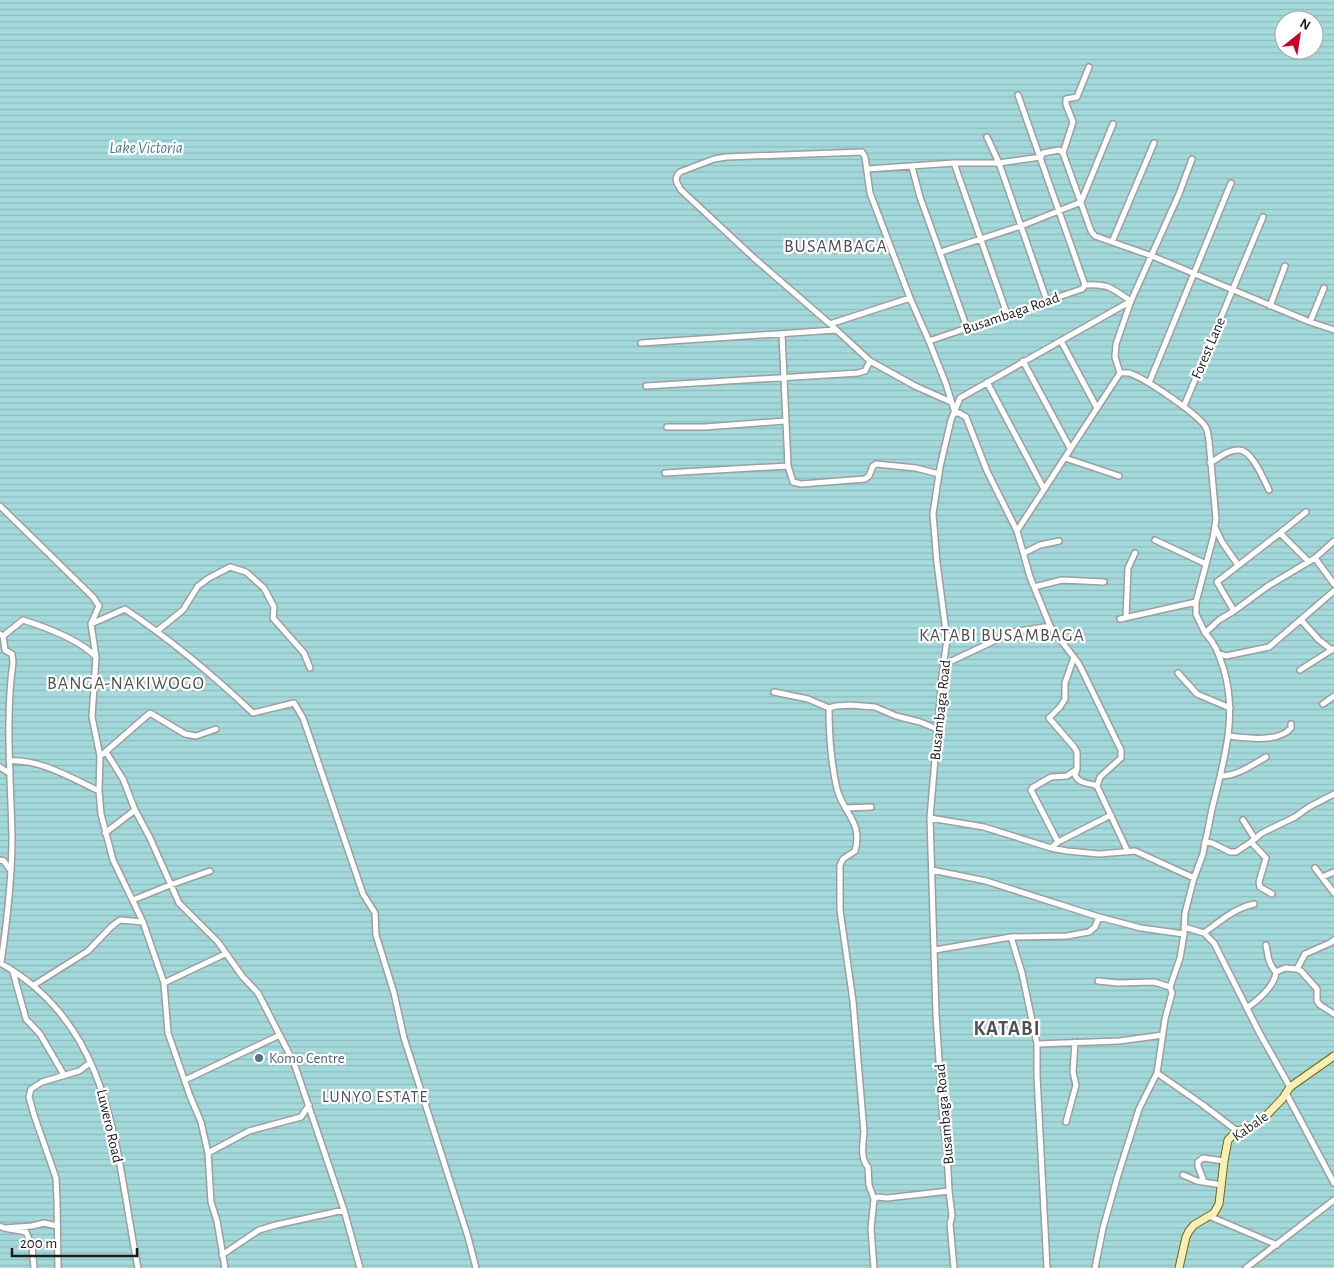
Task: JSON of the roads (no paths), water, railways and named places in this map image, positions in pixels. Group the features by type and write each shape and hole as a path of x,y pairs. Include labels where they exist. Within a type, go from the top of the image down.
{"street":[{"path":"1089,67 1077,97 1066,98 1066,104 1073,122 1063,153 1093,234 1334,330"},
{"path":"1018,96 1085,285 1101,284 1132,301"},
{"path":"941,252 1021,226 1082,202 1113,124"},
{"path":"987,137 999,163 1047,301"},
{"path":"1112,242 1154,143"},
{"path":"867,169 954,163 999,163 1041,157 1043,153 1060,150 1063,153"},
{"path":"951,402 914,386 870,361 681,190 675,180 676,176 680,172 726,156 860,152 864,154 870,193 910,298 929,340 955,413 966,417 986,472 1018,531 1034,587 1050,626 1079,664 1121,750 1121,758 1100,777 1097,786 1128,852"},
{"path":"1120,373 1115,358 1115,351 1132,301 1179,194 1192,159"},
{"path":"954,163 1007,314"},
{"path":"912,167 920,197 967,328"},
{"path":"1149,383 1231,183"},
{"name":"Forest Lane","path":"1184,406 1263,217"},
{"path":"1270,306 1285,266"},
{"name":"Busambaga Road","path":"929,340 1082,289 1085,285"},
{"path":"1310,322 1324,288"},
{"path":"830,324 910,298"},
{"name":"Busambaga Road","path":"954,1268 950,1224 952,1216 948,1191 947,1151 943,1122 936,1014 930,818 943,665 947,639 933,528 933,514 939,474 952,420 960,398 1132,301"},
{"path":"641,343 836,330"},
{"path":"782,334 788,466 793,482 801,484 865,478 869,476 873,466 876,464 916,468 939,474"},
{"path":"1061,341 1097,408"},
{"path":"646,386 862,373 868,367 870,361"},
{"path":"1023,362 1070,448"},
{"path":"1095,1268 1103,1228 1139,1109 1157,1074 1172,993 1170,987 1177,969 1184,934 1185,913 1194,878 1201,862 1220,776 1228,736 1230,708 1226,679 1218,652 1213,641 1205,633 1196,614 1196,602 1216,518 1209,441 1206,428 1184,406 1149,383 1130,373 1120,373"},
{"path":"1018,531 1120,373"},
{"path":"987,382 1044,489"},
{"path":"667,427 705,427 785,421"},
{"path":"1210,463 1231,452 1245,451 1252,459 1269,490"},
{"path":"1065,458 1119,476"},
{"path":"666,473 788,466"},
{"path":"0,506 99,606 91,624 96,657 92,717 100,756 99,791 101,814 105,833 119,873 144,922 164,983 168,1033 201,1122 208,1153 212,1202 225,1268"},
{"path":"1234,611 1217,582 1306,512"},
{"path":"1215,527 1222,542 1238,565"},
{"path":"1280,533 1308,562"},
{"path":"1155,540 1206,564"},
{"path":"1024,553 1040,545 1059,541"},
{"path":"1205,633 1219,620 1268,586 1315,558 1334,541"},
{"path":"1135,554 1128,568 1123,619 1196,602"},
{"path":"1315,558 1334,584"},
{"path":"158,631 183,610 198,586 230,567 246,572 264,588 274,607 273,618 304,653 310,668"},
{"path":"1034,587 1062,580 1104,582"},
{"path":"1218,652 1226,656 1269,647 1334,591"},
{"path":"91,624 125,609 158,631 185,655 213,675 253,713 294,703 303,718 362,894 375,913 377,940 394,993 404,1038 468,1236 476,1268"},
{"path":"6,650 1,635 23,620 78,643 96,657"},
{"path":"1300,670 1333,649 1319,640 1301,620"},
{"path":"943,665 1013,632 1050,626"},
{"path":"0,647 12,654 13,662 9,761 12,820 11,871 9,910 0,963"},
{"path":"1074,656 1065,682 1065,699 1050,718 1077,752 1075,775 1077,780 1097,786"},
{"path":"1178,674 1197,694 1230,708"},
{"path":"774,692 808,699 829,708 850,705 875,708 937,729"},
{"path":"1323,704 1334,696"},
{"path":"829,708 834,776 838,793 855,824 857,837 855,851 840,864 840,910 860,1070 864,1132 862,1149 864,1164 868,1167 869,1185 874,1199 872,1229 874,1268"},
{"path":"100,756 150,713 185,734 196,736 216,729"},
{"path":"1228,736 1267,739 1289,732 1290,724"},
{"path":"106,752 123,779 135,810 150,838 179,904 218,942 225,954 258,994 294,1063 344,1210 360,1268"},
{"path":"1220,776 1236,774 1266,757"},
{"path":"9,761 22,761 34,764 99,791"},
{"path":"0,767 9,773"},
{"path":"1058,842 1031,789 1051,777 1067,776 1077,769"},
{"path":"1205,842 1212,843 1230,852 1236,852 1262,833 1295,817 1309,807 1334,794"},
{"path":"845,808 871,807"},
{"path":"105,833 135,810"},
{"path":"1051,848 1058,842 1111,815"},
{"path":"930,818 984,827 1051,848 1067,851 1098,854 1135,851 1143,853 1194,878"},
{"path":"1243,820 1253,840 1266,858 1259,882 1260,887 1272,894"},
{"path":"0,860 4,861 11,871"},
{"path":"1315,868 1334,893"},
{"path":"932,870 986,881 1134,927 1184,934"},
{"path":"133,900 170,884 210,871"},
{"path":"1322,877 1334,872"},
{"path":"1204,933 1230,914 1245,906 1254,904"},
{"path":"935,950 1011,937 1067,936 1089,932 1095,927 1099,917"},
{"path":"34,985 88,951 110,927 120,920 144,922"},
{"path":"1184,927 1204,933 1218,948 1334,1183"},
{"path":"1011,937 1022,973 1037,1044 1047,1268"},
{"path":"1297,969 1305,954 1330,944 1334,940"},
{"path":"1247,1008 1255,1002 1276,978 1276,972 1269,960 1266,945"},
{"path":"164,983 225,954"},
{"name":"Luwero Road","path":"0,963 34,985 63,1015 85,1051 101,1085 111,1122 138,1268"},
{"path":"1276,972 1285,968 1297,969 1317,989 1317,1001 1320,1005 1334,1014"},
{"path":"13,972 26,1019 40,1034 64,1075"},
{"path":"1098,981 1118,983 1154,982 1170,987"},
{"path":"185,1080 280,1035"},
{"path":"1037,1044 1119,1041 1163,1035"},
{"path":"1066,1122 1076,1085 1073,1072 1075,1042"},
{"name":"Kabale","path":"1179,1268 1189,1231 1194,1225 1214,1213 1219,1204 1228,1140 1237,1131 1252,1127 1264,1118 1283,1098 1287,1090 1334,1056"},
{"path":"58,1268 58,1200 56,1178 30,1097 31,1089 42,1082 79,1071 90,1063"},
{"path":"1157,1074 1203,1104 1237,1131"},
{"path":"208,1153 248,1131 301,1117 309,1105"},
{"path":"1204,1182 1198,1162 1203,1158 1224,1161"},
{"path":"1183,1176 1222,1185"},
{"path":"874,1199 878,1197 886,1198 948,1191"},
{"path":"1246,1268 1334,1200"},
{"path":"222,1255 259,1230 344,1210"},
{"path":"1209,1216 1277,1245"},
{"path":"2,1227 32,1226 44,1223 57,1226"},
{"path":"2,1227 26,1232 32,1246 34,1268"}],"water":[{"name":"Lake Victoria","path":"0,0 1334,0 1334,1268 0,1268"}],"place":[{"name":"Komo Centre","path":"259,1058"}],"district":[{"name":"BUSAMBAGA","path":"836,246"},
{"name":"KATABI BUSAMBAGA","path":"1002,635"},
{"name":"BANGA-NAKIWOGO","path":"126,683"},
{"name":"KATABI","path":"1007,1028"},
{"name":"LUNYO ESTATE","path":"375,1096"}]}
